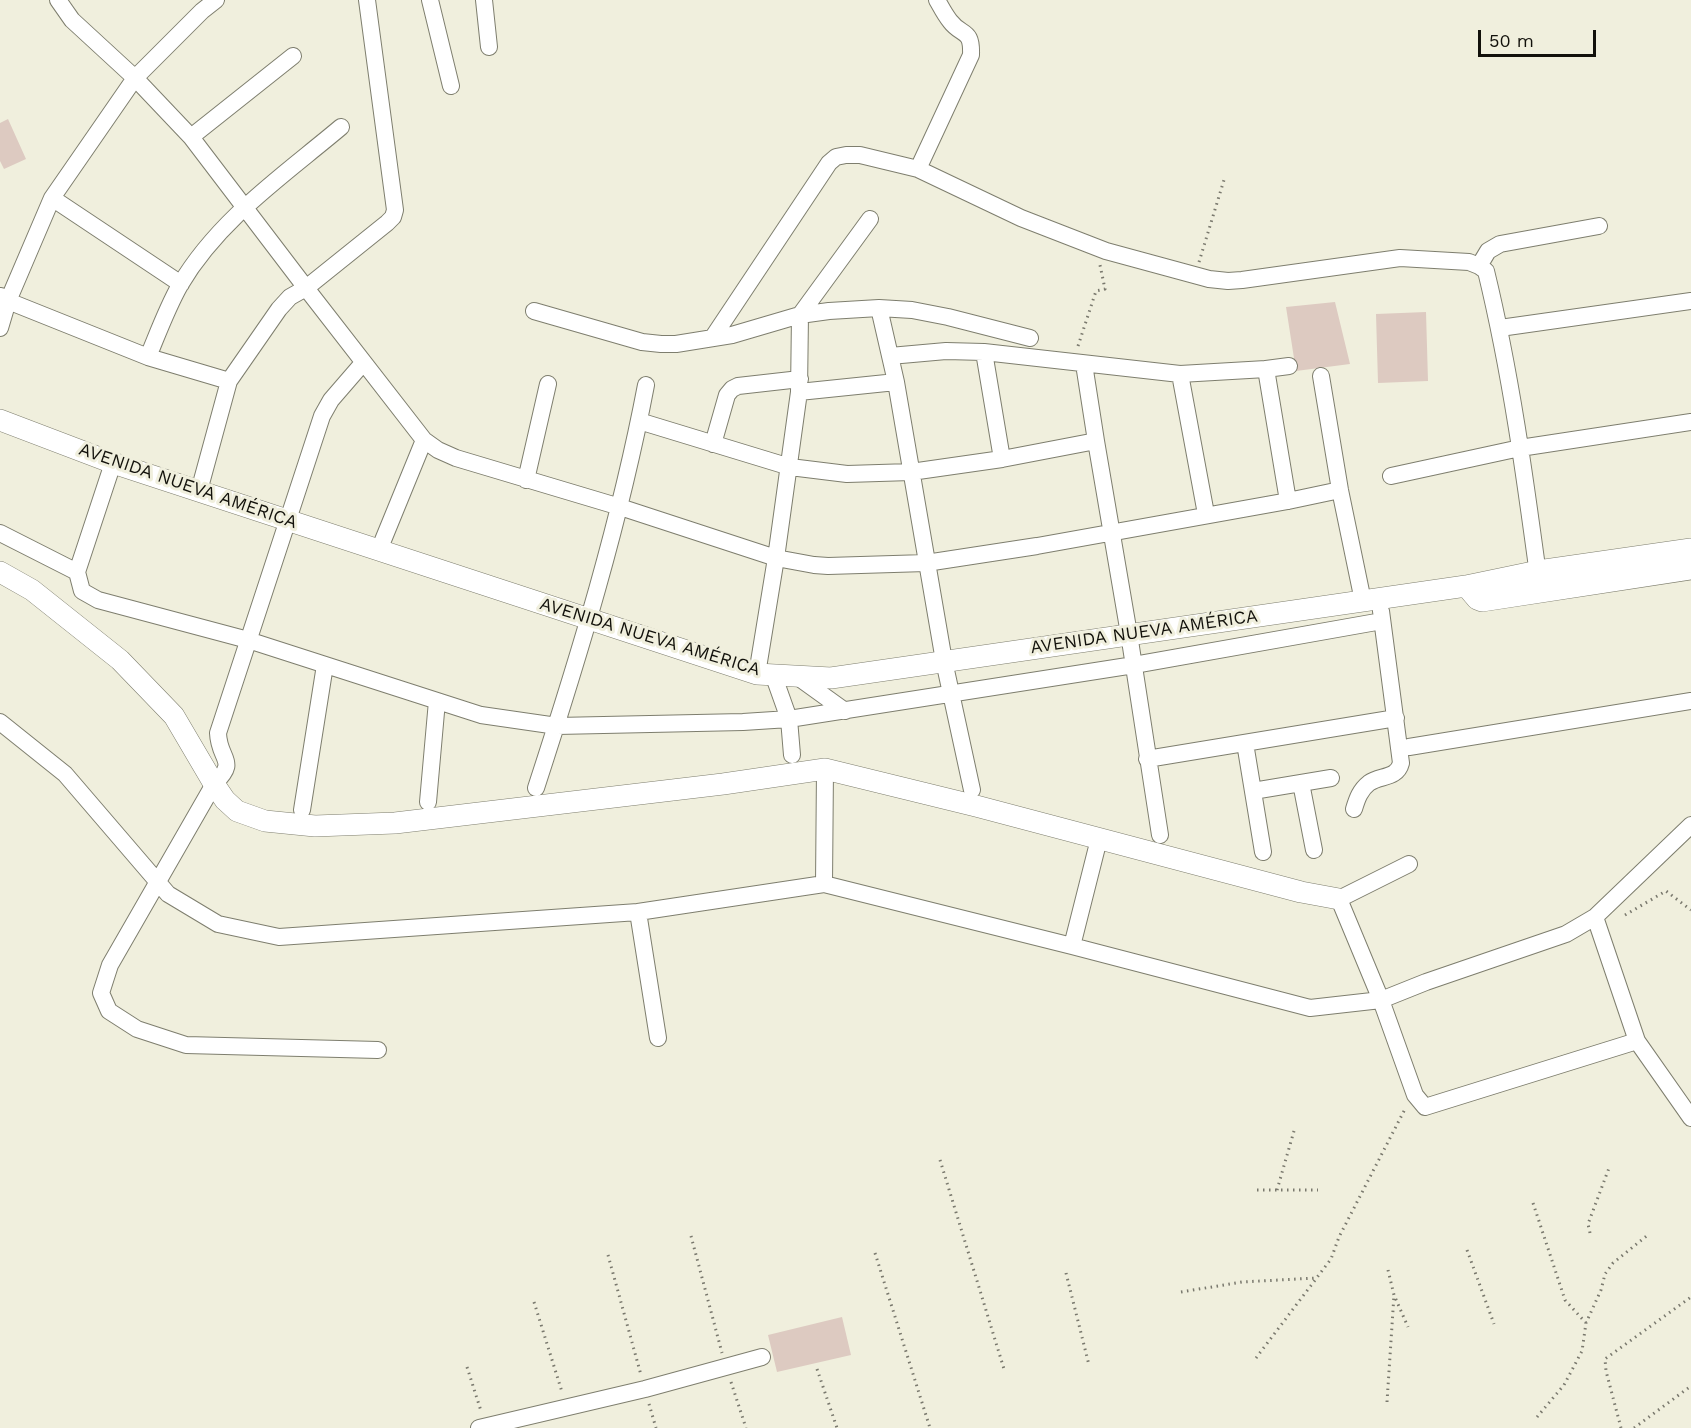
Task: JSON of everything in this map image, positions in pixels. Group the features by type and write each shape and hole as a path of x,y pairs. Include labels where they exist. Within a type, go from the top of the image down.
{"street":[{"path":"58,0 72,20 135,78 191,137 424,440 438,450 456,458 620,507 776,558 828,566 926,563 1288,501 1340,490"},
{"path":"0,328 4,298 52,198 135,78 216,0"},
{"path":"199,491 230,381 279,309 291,297 306,288 393,217 395,210 367,0"},
{"path":"430,0 451,86"},
{"path":"484,0 489,47"},
{"path":"918,169 971,55 969,36 950,22 944,2"},
{"path":"191,137 292,56"},
{"path":"148,357 181,284 207,248 244,207 341,127"},
{"path":"712,337 829,163 836,157 846,155 861,155 918,169 1021,218 1100,249 1195,276 1218,280 1242,280 1400,258 1469,262 1486,271 1500,328 1541,592"},
{"path":"52,198 181,284"},
{"path":"792,755 789,719 765,674 776,558 790,467 799,386 800,315 870,219"},
{"path":"1479,266 1488,250 1500,244 1599,226"},
{"path":"4,298 148,357 230,381"},
{"path":"1500,328 1691,301"},
{"path":"534,311 642,342 676,344 751,330 800,315 879,308 912,310 948,317 1030,338"},
{"path":"879,308 896,382 944,661 972,790"},
{"path":"890,356 946,351 984,352 1180,374 1289,366"},
{"path":"984,352 1002,459"},
{"path":"363,363 331,400 322,416 218,733 219,743 228,762 227,768 214,784 110,965 101,993 109,1011 138,1029 186,1045 378,1050"},
{"path":"1079,363 1096,441 1160,835"},
{"path":"1266,369 1288,501"},
{"path":"1180,374 1206,514"},
{"path":"1321,376 1340,490 1371,599 1382,621 1401,763 1400,770 1396,773 1370,782 1359,793 1354,809"},
{"path":"713,444 727,395 738,386 896,382"},
{"path":"526,480 548,384"},
{"path":"536,788 589,619 620,507 646,385"},
{"name":"AVENIDA NUEVA AMÉRICA","path":"0,420 113,463 664,645 765,674 831,678 1466,586 1538,571 1691,549"},
{"path":"639,422 790,467 847,474 911,472 1002,459 1096,441"},
{"path":"1392,476 1520,448 1691,422"},
{"path":"379,550 424,440"},
{"path":"113,463 77,572 81,591 98,600 248,640 481,715 557,726 789,719 1134,665 1382,621"},
{"path":"0,533 77,572"},
{"path":"1466,586 1477,599 1482,601 1691,569"},
{"path":"0,572 32,590 120,660 174,716 225,800 237,811 265,821 315,826 395,823 723,784 825,769 976,806 1301,892 1340,899 1409,864"},
{"path":"302,810 325,665"},
{"path":"795,675 845,711"},
{"path":"428,802 437,701"},
{"path":"1409,747 1691,701"},
{"path":"1147,759 1396,718"},
{"path":"0,722 65,774 168,894 218,924 279,937 638,912 824,884 1310,1008 1381,1000 1426,982 1566,934 1595,917 1691,825"},
{"path":"1245,743 1263,852"},
{"path":"824,884 825,769"},
{"path":"1253,791 1331,778"},
{"path":"1301,783 1314,850"},
{"path":"1072,946 1099,839"},
{"path":"1340,899 1381,1000 1415,1095 1425,1107 1637,1041"},
{"path":"638,912 658,1038"},
{"path":"1595,917 1637,1041 1691,1118"},
{"path":"483,1427 645,1389 762,1357"}],"path":[{"path":"1195,276 1224,180"},
{"path":"1079,363 1096,291 1105,290 1099,257 1100,249"},
{"path":"1625,915 1666,891 1691,910"},
{"path":"1256,1358 1331,1259 1339,1237 1408,1104 1415,1095"},
{"path":"1277,1190 1294,1131"},
{"path":"940,1160 1004,1369"},
{"path":"1590,1233 1588,1224 1609,1168"},
{"path":"1257,1191 1318,1190"},
{"path":"1533,1203 1565,1300 1586,1323"},
{"path":"1537,1418 1564,1385 1582,1351 1586,1323 1601,1290 1605,1274 1613,1263 1649,1234"},
{"path":"691,1236 726,1367 746,1428"},
{"path":"1467,1250 1494,1324"},
{"path":"875,1253 930,1428"},
{"path":"608,1255 656,1428"},
{"path":"1388,1270 1394,1295 1408,1326"},
{"path":"1066,1273 1089,1365"},
{"path":"1181,1292 1242,1282 1317,1278"},
{"path":"1387,1402 1394,1295"},
{"path":"1621,1428 1605,1359 1691,1297"},
{"path":"534,1302 567,1407"},
{"path":"467,1367 483,1427"},
{"path":"817,1369 837,1428"},
{"path":"1634,1428 1691,1386"}],"shaded area":[{"path":"8,119 26,159 4,169 0,161 0,123"},
{"path":"1335,302 1350,364 1296,371 1286,307"},
{"path":"1426,312 1428,381 1378,383 1376,314"},
{"path":"842,1317 851,1355 777,1372 768,1335"}]}
